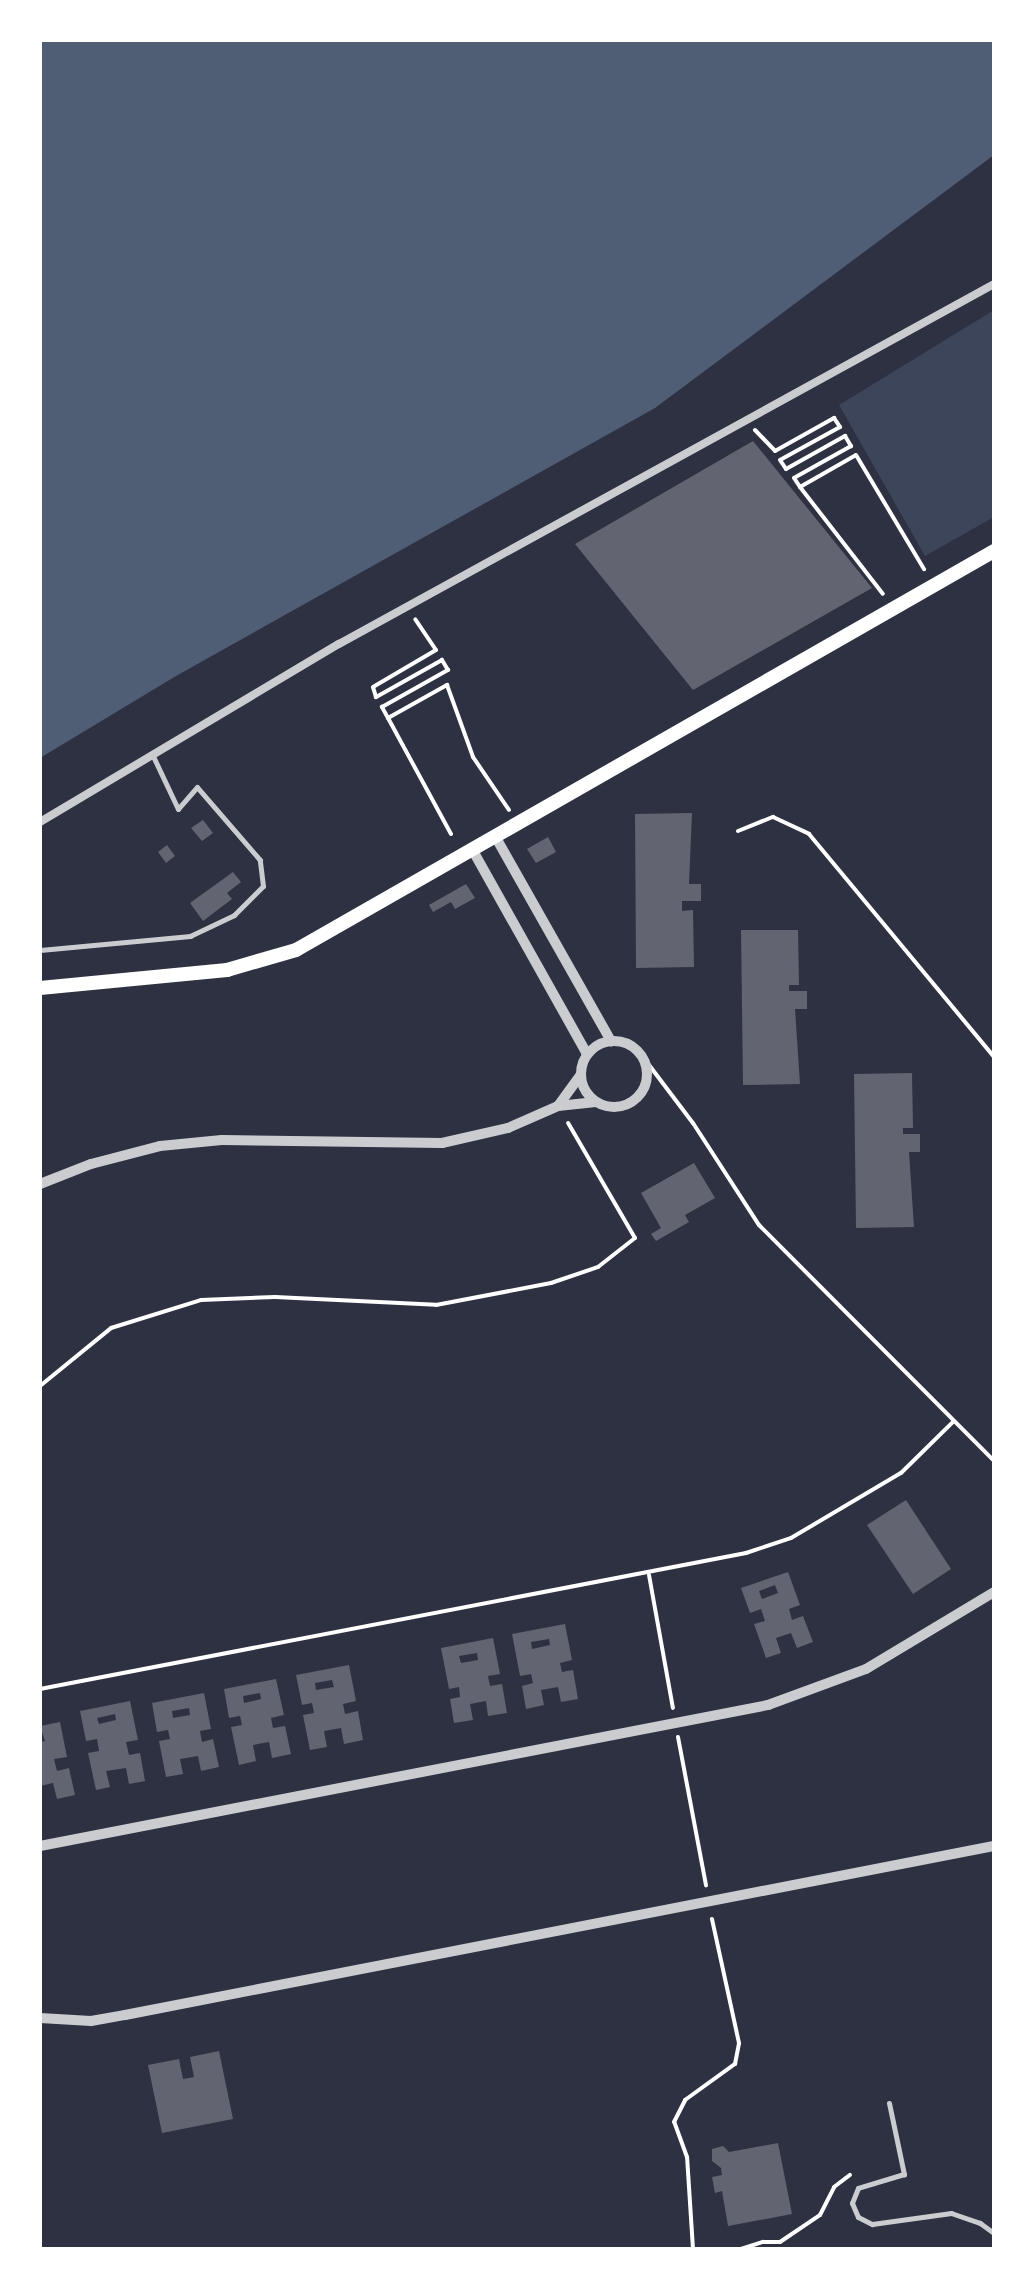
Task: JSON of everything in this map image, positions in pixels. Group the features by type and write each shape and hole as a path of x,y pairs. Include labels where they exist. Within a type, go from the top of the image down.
{"main road":[{"path":"40,988 264,963 296,950 994,551"}],"street":[{"path":"40,822 407,608 994,284"},
{"path":"494,836 611,1040"},
{"path":"472,849 587,1054"},
{"path":"40,1184 137,1150 194,1142 460,1141 522,1123 558,1106 596,1102 617,1106 637,1098 647,1078 643,1058 630,1044 611,1040 587,1054 581,1074 558,1106"},
{"path":"581,1074 588,1094 596,1102"},
{"path":"40,1846 768,1706 866,1670 994,1592"},
{"path":"40,2018 91,2020 124,2015 994,1846"}],"lane":[{"path":"40,950 190,936 234,915 262,886 260,860 197,787 178,809 153,756"},
{"path":"889,2102 904,2174 864,2184 854,2195 854,2210 864,2222 951,2213 980,2222 994,2234"}],"path":[{"path":"745,419 775,451 834,418 840,427 780,460 786,469 845,436 851,446 794,478 894,609"},
{"path":"800,488 856,454 935,586"},
{"path":"407,608 436,650 373,687 376,696 442,660 448,670 382,707 451,834"},
{"path":"388,718 447,685 473,757 518,822"},
{"path":"738,831 774,817 809,834 994,1057"},
{"path":"643,1058 693,1123 759,1224 994,1462"},
{"path":"40,1386 111,1328 200,1300 275,1297 436,1305 551,1283 598,1267 635,1238 558,1106"},
{"path":"40,1689 746,1553 791,1538 901,1474 954,1421"},
{"path":"741,2249 763,2242 780,2242 820,2216 834,2187 846,2176 871,2170 878,2180"}],"shaded area":[{"path":"40,40 994,40 994,155 655,408 176,676 40,758"},
{"path":"994,310 994,517 925,556 839,405"}],"building":[{"path":"753,441 872,588 693,690 575,544"},
{"path":"692,813 689,884 701,884 701,901 682,901 682,911 693,910 694,967 636,968 635,814"},
{"path":"203,820 213,833 202,841 191,828"},
{"path":"548,837 556,852 536,863 527,849"},
{"path":"167,845 175,856 166,863 158,852"},
{"path":"233,872 241,882 227,893 232,899 203,921 190,903"},
{"path":"466,884 475,898 455,909 451,902 433,912 429,905"},
{"path":"741,930 798,930 799,985 789,985 789,991 807,991 807,1009 795,1009 800,1084 743,1085"},
{"path":"912,1073 913,1128 903,1128 903,1134 920,1134 920,1152 909,1152 914,1227 856,1228 854,1074"},
{"path":"694,1163 715,1198 685,1215 689,1222 656,1241 651,1234 661,1228 641,1193"},
{"path":"906,1500 951,1569 913,1594 867,1525"},
{"path":"788,1572 800,1605 789,1609 792,1620 803,1616 813,1642 797,1648 791,1633 776,1638 781,1653 766,1658 754,1624 765,1621 761,1609 750,1613 741,1588","holes":["775,1585 778,1593 762,1599 759,1591"]},
{"path":"565,1624 572,1660 560,1663 562,1672 573,1670 578,1699 561,1702 558,1687 541,1690 544,1705 526,1709 522,1686 533,1683 531,1674 520,1676 512,1634","holes":["549,1639 550,1645 532,1649 531,1642"]},
{"path":"493,1638 500,1674 488,1676 490,1686 502,1684 507,1713 488,1716 486,1701 470,1704 473,1720 454,1723 450,1699 460,1697 459,1687 449,1689 441,1648","holes":["477,1653 478,1660 461,1663 459,1656"]},
{"path":"349,1665 356,1701 343,1704 345,1714 358,1711 363,1740 344,1744 341,1728 324,1731 327,1747 310,1750 303,1715 314,1713 312,1703 302,1705 296,1675","holes":["332,1680 334,1687 316,1690 315,1683"]},
{"path":"276,1679 284,1715 271,1718 273,1728 285,1726 291,1754 272,1758 269,1742 253,1745 256,1761 239,1765 231,1727 242,1725 240,1716 229,1718 224,1689","holes":["260,1693 261,1699 244,1703 243,1696"]},
{"path":"204,1693 211,1729 200,1731 202,1742 213,1739 219,1767 201,1771 198,1756 180,1759 183,1774 166,1777 159,1741 170,1739 168,1730 157,1732 152,1703","holes":["189,1708 190,1715 173,1718 172,1711"]},
{"path":"130,1701 138,1740 126,1742 129,1755 140,1753 145,1781 129,1784 126,1768 106,1771 110,1787 96,1790 88,1753 99,1751 97,1739 86,1741 80,1711","holes":["115,1714 116,1720 99,1724 97,1718"]},
{"path":"60,1722 67,1757 54,1759 57,1771 69,1768 75,1795 57,1799 53,1783 40,1786 40,1742 45,1741 40,1726"},
{"path":"219,2051 233,2119 162,2133 148,2065 179,2059 183,2079 189,2078 194,2077 190,2057"},
{"path":"778,2143 792,2214 728,2226 722,2191 715,2193 712,2177 722,2175 721,2168 712,2161 712,2149 723,2146 729,2152"}]}
